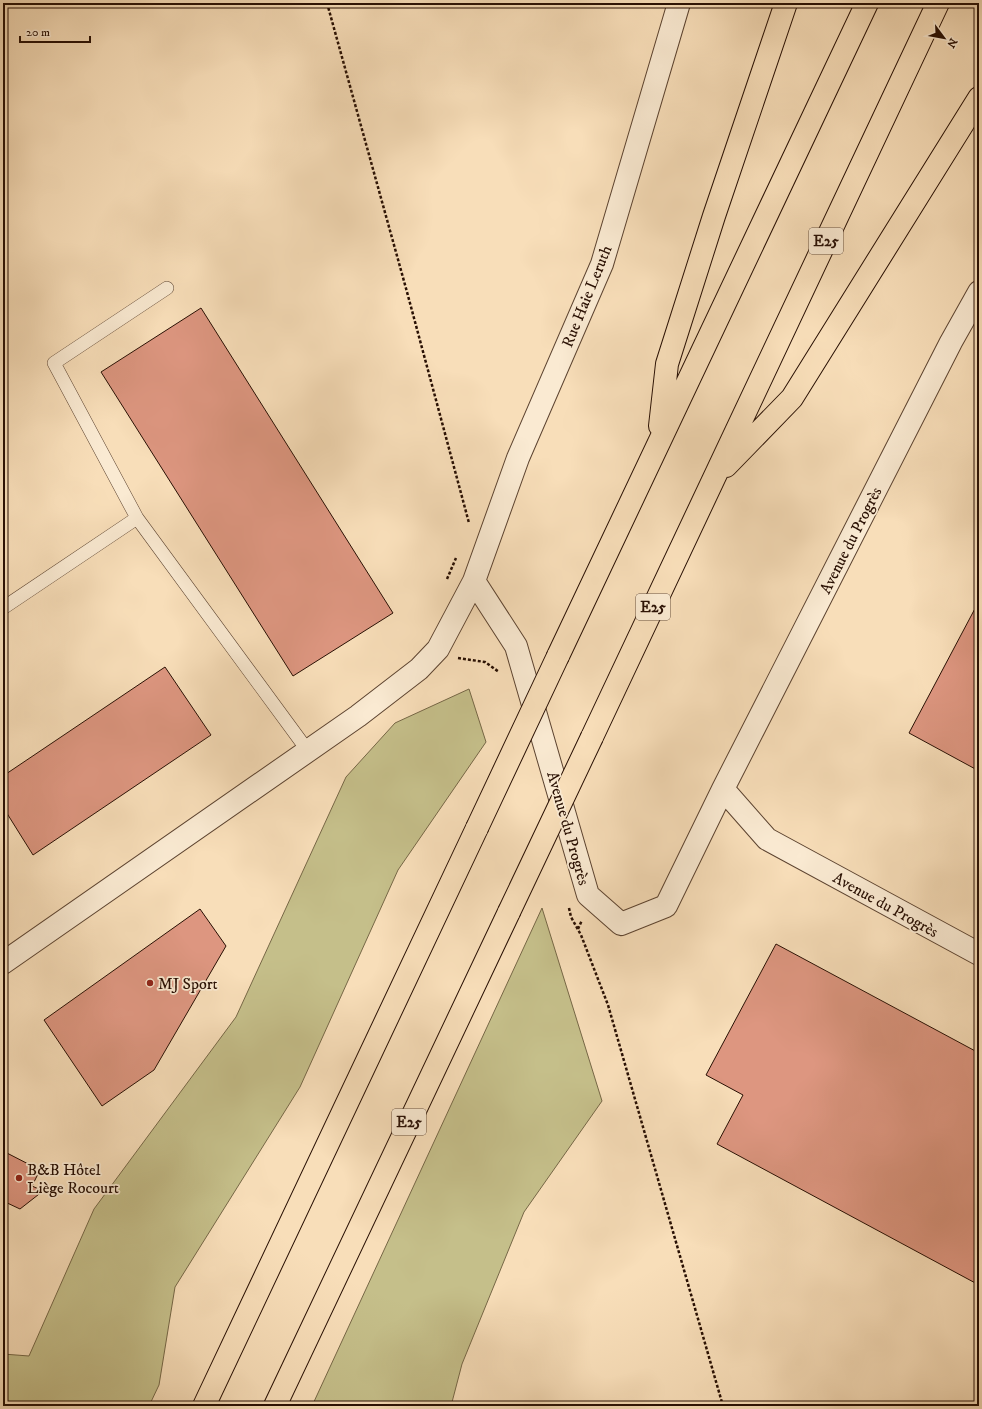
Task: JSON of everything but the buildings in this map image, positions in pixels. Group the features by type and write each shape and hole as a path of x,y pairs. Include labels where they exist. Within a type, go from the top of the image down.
{"highway":[{"path":"658,445 667,364 716,208 786,3"},
{"path":"204,1406 867,3"},
{"name":"E25","path":"275,1406 938,3"},
{"path":"714,478 792,398 979,98"}],"street":[{"name":"Rue Haie Leruth","path":"3,963 358,716 418,669 438,649 474,581 518,458 602,264 679,3"},
{"name":"Avenue du Progrès","path":"474,581 516,646 588,895 621,924 666,906 723,789 951,342 979,292"},
{"name":"Avenue du Progrès","path":"723,789 767,839 979,954"}],"lane":[{"path":"167,288 54,363 137,518 308,751"},
{"path":"3,608 137,518"}],"path":[{"path":"327,3 453,464"},
{"path":"571,917 581,935 608,1005 723,1406"}],"shaded area":[{"path":"469,689 486,742 398,870 300,1087 175,1287 159,1385 149,1406 3,1406 3,1354 29,1356 94,1209 236,1017 346,777 395,723"},
{"path":"542,908 602,1101 524,1212 462,1364 451,1406 312,1406"}],"place":[{"name":"MJ Sport","path":"150,983"},
{"name":"B&B Hôtel Liège Rocourt","path":"19,1178"}]}
